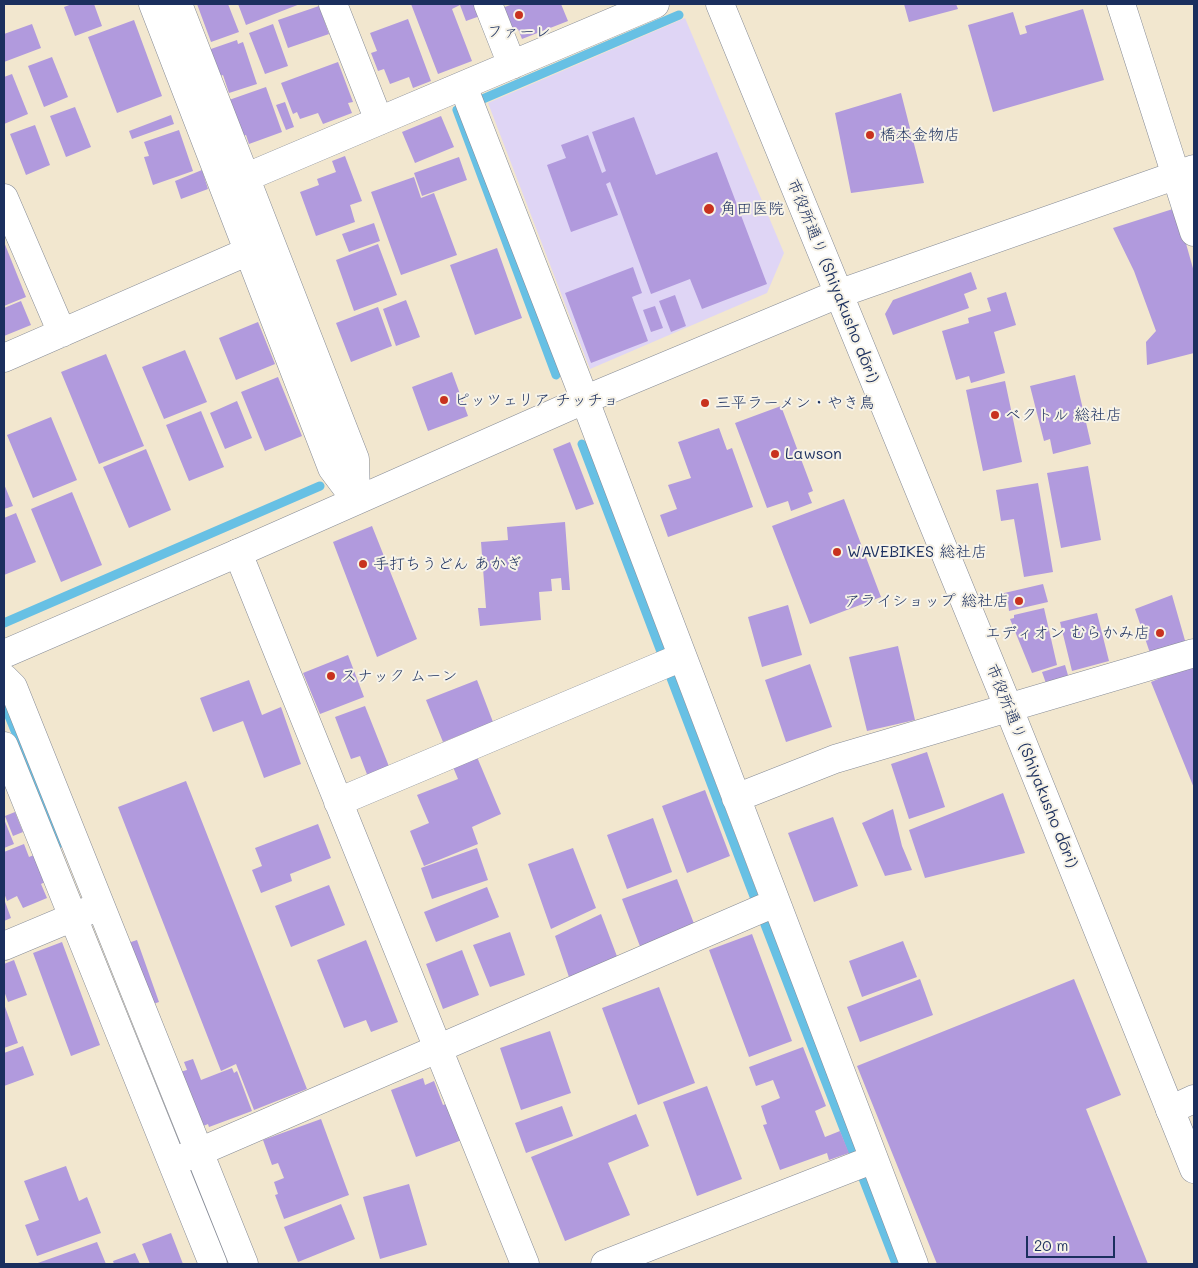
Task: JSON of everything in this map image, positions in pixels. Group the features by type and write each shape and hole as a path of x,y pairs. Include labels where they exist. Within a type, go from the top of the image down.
{"street":[{"path":"153,4 235,182 260,246 355,459 356,500"},
{"path":"178,4 235,182"},
{"path":"333,4 379,121"},
{"path":"488,4 512,65"},
{"path":"235,182 379,121 468,99 512,65 655,4"},
{"name":"市役所通り (Shiyakusho dōri)","path":"720,4 1010,709 1182,1105 1194,1169"},
{"path":"1121,4 1186,173 1194,232"},
{"path":"468,99 584,400 671,662 736,798 764,908 863,1164 914,1264"},
{"path":"4,654 584,400 838,294 1186,173"},
{"path":"4,198 62,333"},
{"path":"4,358 260,246"},
{"path":"238,553 525,1264"},
{"path":"736,798 835,759 1010,709 1194,653"},
{"path":"338,802 671,662"},
{"path":"4,678 13,687 88,911 187,1157 244,1264"},
{"path":"4,746 88,911"},
{"path":"187,1157 764,908"},
{"path":"4,946 88,911"},
{"path":"187,1157 213,1264"},
{"path":"605,1264 863,1164"}],"shaded area":[{"path":"685,18 784,253 767,293 590,369 488,103"}],"building":[{"path":"72,4 94,4 102,26 75,36 64,7"},
{"path":"197,4 228,4 239,32 211,42"},
{"path":"238,4 300,4 246,25"},
{"path":"411,4 475,4 480,16 466,21 460,5 452,9 472,61 438,74"},
{"path":"513,4 561,4 568,21 522,39 518,29 511,32 502,8"},
{"path":"904,4 956,4 958,9 909,22"},
{"path":"319,6 329,34 288,48 278,20"},
{"path":"1083,9 1104,80 993,112 968,25 1013,12 1020,35 1027,33 1025,26"},
{"path":"408,19 431,81 413,88 409,77 390,84 384,69 378,71 371,53 377,51 370,33"},
{"path":"134,20 162,96 117,113 88,37"},
{"path":"32,24 41,48 4,62 4,34"},
{"path":"273,24 288,66 265,74 249,33"},
{"path":"237,40 238,44 243,42 257,84 229,93 223,75 217,77 208,50"},
{"path":"52,57 68,97 44,107 28,66"},
{"path":"338,62 353,102 348,103 352,113 323,124 318,113 300,119 297,112 293,114 281,83"},
{"path":"12,74 28,114 4,124 4,77"},
{"path":"266,87 282,132 249,144 246,135 242,136 229,100"},
{"path":"901,93 924,183 851,193 835,113"},
{"path":"285,102 294,127 286,130 276,105"},
{"path":"75,107 91,147 66,157 50,116"},
{"path":"171,115 174,124 132,139 129,131"},
{"path":"441,116 454,147 415,163 402,132"},
{"path":"634,117 656,175 717,152 767,284 702,309 690,279 651,294 610,182 606,184 618,215 571,232 547,165 566,158 561,145 588,135 602,173 606,171 592,132"},
{"path":"35,125 50,165 26,175 10,134"},
{"path":"179,130 193,171 153,185 144,157 149,156 144,142"},
{"path":"345,156 362,201 350,205 355,222 316,236 300,192 319,185 317,179 336,172 332,161"},
{"path":"459,157 467,180 422,196 414,173"},
{"path":"202,170 208,189 181,199 175,181"},
{"path":"414,177 421,198 434,193 457,255 401,275 371,192"},
{"path":"1176,208 1194,272 1194,353 1147,365 1146,342 1156,331 1134,271 1113,228"},
{"path":"374,223 380,241 349,252 342,234"},
{"path":"4,242 26,297 4,306"},
{"path":"378,244 397,295 354,311 336,260"},
{"path":"497,248 522,318 475,335 450,265"},
{"path":"633,267 642,293 632,297 648,341 591,363 565,293"},
{"path":"971,272 977,289 964,294 969,308 893,335 885,314 893,300"},
{"path":"1006,292 1016,325 994,332 1005,373 971,383 969,376 956,380 942,331 969,323 968,318 991,311 987,298"},
{"path":"675,295 686,326 671,332 659,301"},
{"path":"406,300 420,337 396,346 383,309"},
{"path":"21,301 31,325 4,336 4,308"},
{"path":"655,306 663,328 651,332 643,310"},
{"path":"378,307 392,346 351,362 336,323"},
{"path":"258,322 275,364 236,380 219,338"},
{"path":"185,350 207,402 164,419 142,367"},
{"path":"106,354 144,446 99,464 61,372"},
{"path":"452,372 468,416 428,431 412,387"},
{"path":"1075,375 1091,444 1053,454 1050,439 1044,441 1030,386"},
{"path":"278,377 302,436 265,451 241,392"},
{"path":"1005,381 1022,462 983,471 966,390"},
{"path":"237,401 252,438 225,449 210,413"},
{"path":"781,406 813,491 808,493 812,503 791,511 788,501 767,508 735,423"},
{"path":"201,411 224,467 189,481 166,425"},
{"path":"51,417 77,480 33,498 7,435"},
{"path":"719,428 727,450 732,448 753,507 668,537 660,515 677,509 668,485 691,478 678,442"},
{"path":"570,442 594,504 576,510 553,449"},
{"path":"146,449 171,510 129,528 103,467"},
{"path":"1088,466 1101,540 1061,548 1047,473"},
{"path":"1038,483 1053,572 1024,577 1014,519 1001,521 996,490"},
{"path":"4,484 13,506 4,509"},
{"path":"72,492 102,565 61,582 31,509"},
{"path":"844,499 881,597 810,624 772,526"},
{"path":"16,513 36,562 4,575 4,518"},
{"path":"565,522 570,590 562,590 561,578 551,579 552,591 539,592 541,620 480,626 478,608 486,608 481,542 508,540 507,527"},
{"path":"372,526 417,639 377,657 333,542"},
{"path":"1043,584 1048,602 1009,611 1008,603 1002,604 1000,594"},
{"path":"1172,595 1186,644 1151,656 1135,609"},
{"path":"788,605 802,655 762,667 748,617"},
{"path":"1044,608 1057,665 1032,673 1010,619 1014,618 1014,615"},
{"path":"1097,613 1109,661 1072,671 1060,622"},
{"path":"898,646 915,720 867,731 849,657"},
{"path":"348,655 364,697 320,714 303,673"},
{"path":"810,664 832,727 786,742 765,680"},
{"path":"1194,664 1194,788 1151,682"},
{"path":"1065,665 1070,682 1048,689 1042,672"},
{"path":"249,680 262,715 281,707 301,764 264,778 243,721 213,732 200,698"},
{"path":"477,680 493,722 443,742 426,700"},
{"path":"365,706 390,769 368,777 360,756 351,759 335,717"},
{"path":"927,752 945,807 909,819 891,764"},
{"path":"477,757 501,814 472,827 478,844 424,866 410,831 429,823 417,795 458,779 453,767"},
{"path":"186,781 307,1089 254,1110 236,1064 221,1071 118,807"},
{"path":"705,790 730,856 687,873 662,806"},
{"path":"1003,793 1025,853 925,878 909,830"},
{"path":"893,809 902,846 912,870 885,876 862,823"},
{"path":"15,812 23,832 13,836 5,816"},
{"path":"833,817 858,886 814,902 788,833"},
{"path":"653,818 672,872 627,889 607,835"},
{"path":"4,819 14,844 4,848"},
{"path":"318,824 331,858 290,874 292,881 261,893 252,870 262,866 255,848"},
{"path":"24,844 29,857 34,855 45,882 41,884 47,898 23,908 17,896 7,901 4,893 4,852"},
{"path":"477,848 488,880 432,899 421,868"},
{"path":"573,848 596,908 551,929 528,864"},
{"path":"677,879 696,929 641,949 622,899"},
{"path":"329,885 345,925 291,947 275,906"},
{"path":"487,887 499,917 436,942 424,912"},
{"path":"4,899 11,918 4,921"},
{"path":"601,914 618,959 569,977 555,936"},
{"path":"510,932 525,975 490,987 473,945"},
{"path":"752,934 792,1041 749,1057 709,950"},
{"path":"137,940 159,1002 150,1005 128,943"},
{"path":"366,940 398,1022 371,1032 366,1020 344,1028 317,960"},
{"path":"903,941 917,977 862,997 849,961"},
{"path":"62,942 100,1045 71,1056 33,953"},
{"path":"462,950 479,995 443,1009 426,964"},
{"path":"14,960 27,995 8,1002 4,991 4,964"},
{"path":"920,979 933,1015 860,1042 847,1007"},
{"path":"1074,979 1121,1095 1086,1109 1148,1264 937,1264 857,1066"},
{"path":"659,987 695,1083 638,1105 602,1008"},
{"path":"4,1004 18,1043 4,1048"},
{"path":"550,1031 571,1093 521,1110 500,1048"},
{"path":"23,1046 34,1075 4,1086 4,1053"},
{"path":"803,1047 826,1106 815,1111 825,1137 840,1131 849,1153 829,1160 827,1153 780,1170 763,1125 767,1124 761,1106 780,1098 773,1080 756,1086 749,1067"},
{"path":"193,1059 201,1080 232,1068 234,1073 237,1071 252,1111 209,1127 208,1124 201,1127 180,1072 187,1070 184,1062"},
{"path":"423,1078 425,1085 434,1081 443,1105 448,1103 462,1140 416,1157 391,1090"},
{"path":"707,1086 742,1179 697,1196 663,1102"},
{"path":"562,1106 573,1136 526,1153 515,1123"},
{"path":"636,1114 649,1146 608,1163 630,1215 565,1241 531,1157"},
{"path":"321,1119 349,1195 284,1219 275,1195 278,1194 274,1182 284,1178 278,1163 272,1165 263,1140"},
{"path":"66,1166 79,1201 87,1197 101,1233 37,1256 25,1225 39,1220 24,1181"},
{"path":"409,1184 427,1245 380,1259 363,1197"},
{"path":"341,1204 355,1239 298,1262 284,1227"},
{"path":"171,1233 183,1264 150,1264 142,1244"},
{"path":"97,1242 106,1264 35,1264"},
{"path":"135,1253 140,1264 114,1264 113,1261"}],"waterway":[{"path":"556,375 457,110 679,15"},
{"path":"582,444 896,1264"},
{"path":"4,623 320,486"},
{"path":"4,704 61,843"}],"place":[{"name":"ファーレ","path":"519,15"},
{"name":"橋本金物店","path":"870,135"},
{"name":"角田医院","path":"709,209"},
{"name":"ピッツェリア チッチョ","path":"444,400"},
{"name":"三平ラーメン・やき鳥","path":"705,403"},
{"name":"ベクトル 総社店","path":"995,415"},
{"name":"Lawson","path":"775,454"},
{"name":"WAVEBIKES 総社店","path":"837,552"},
{"name":"手打ちうどん あかぎ","path":"363,564"},
{"name":"アライショップ 総社店","path":"1019,601"},
{"name":"エディオン むらかみ店","path":"1160,633"},
{"name":"スナック ムーン","path":"331,676"}]}
